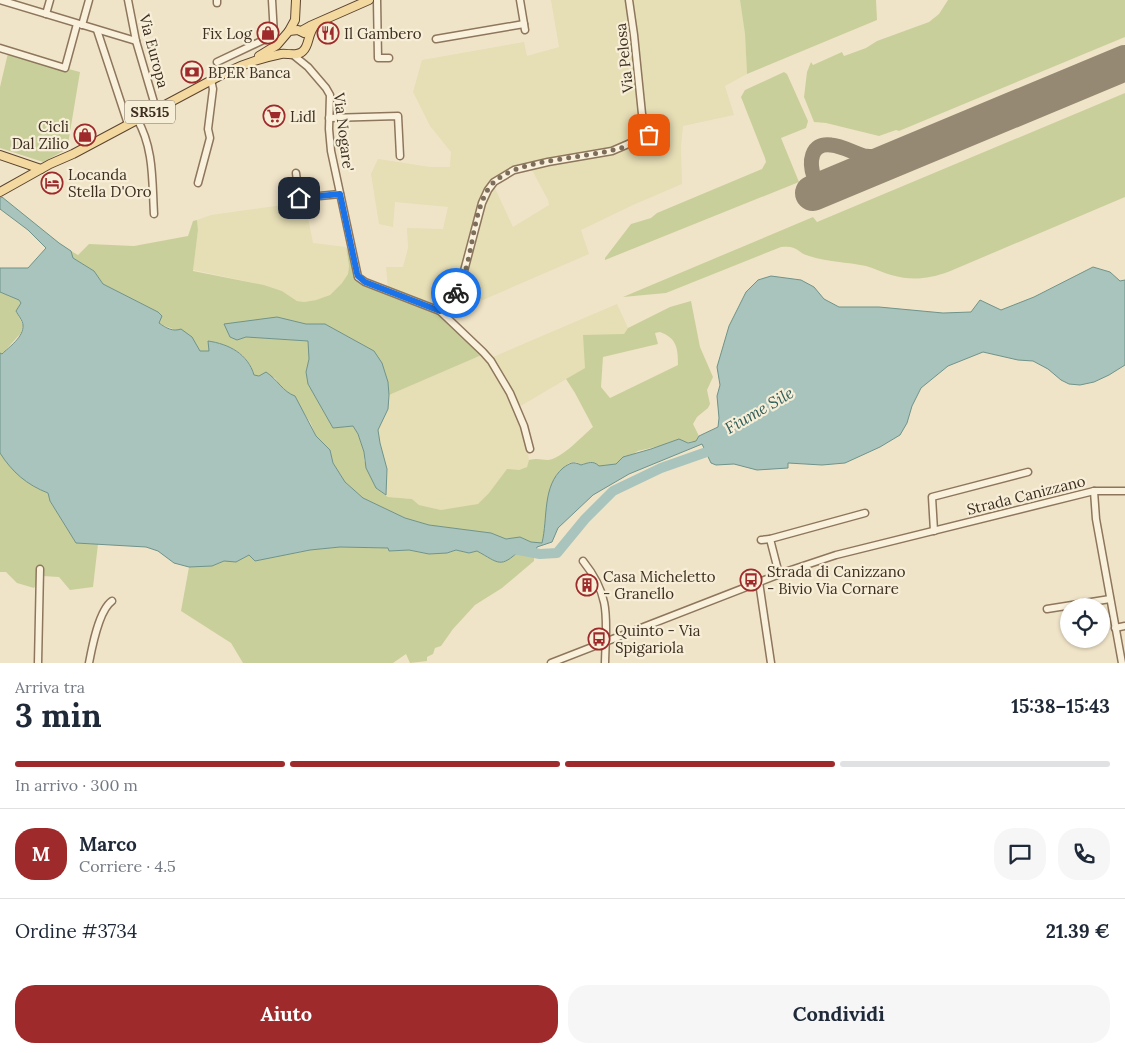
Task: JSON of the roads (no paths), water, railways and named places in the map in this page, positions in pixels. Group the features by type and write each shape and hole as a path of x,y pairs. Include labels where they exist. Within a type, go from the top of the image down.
{"main road":[{"path":"291,54 284,48 282,39 295,20 296,0"},
{"path":"301,31 369,0"},
{"path":"296,13 301,31"},
{"path":"299,22 304,25 313,25"},
{"path":"251,61 302,52 307,44 313,25"},
{"path":"289,31 295,29 301,31 306,36 307,44"},
{"name":"SR515","path":"1,192 211,80 251,61 275,47 282,39"},
{"path":"0,155 45,169"}],"street":[{"path":"0,0 136,41"},
{"path":"46,14 50,0"},
{"path":"0,48 65,68 89,0"},
{"name":"Via Europa","path":"128,0 136,41 156,109"},
{"path":"217,62 274,34 272,0"},
{"path":"377,0 378,58 389,58"},
{"path":"436,39 525,27 520,0"},
{"name":"Via Pelosa","path":"440,311 448,306 460,286 468,262 482,203 494,182 514,170 612,151 649,135 642,114 629,0"},
{"path":"97,30 128,124"},
{"path":"307,44 305,58 308,67"},
{"name":"Via Nogare'","path":"291,54 308,67 327,90 330,100 331,151 358,276 365,282 440,311 491,361 510,393 524,426 530,449"},
{"path":"198,183 210,138 208,129 214,89 211,80"},
{"path":"329,118 398,116 400,156"},
{"path":"137,119 146,136 150,152 154,214"},
{"path":"296,173 299,198 340,194"},
{"name":"Strada Canizzano","path":"934,531 932,497 1028,472"},
{"path":"1094,491 1094,504 1110,598"},
{"name":"Strada Canizzano","path":"551,663 779,574 836,555 1094,491 1125,491"},
{"path":"761,540 865,512"},
{"path":"770,539 779,574"},
{"path":"583,562 593,574 602,590 606,607 605,663"},
{"path":"38,663 40,569"},
{"path":"759,582 771,663"},
{"path":"1110,599 1122,663"},
{"path":"88,663 104,612 112,601"},
{"path":"1047,609 1060,607"},
{"path":"1115,628 1125,626"}],"water":[{"path":"2,197 71,251 73,258 94,271 103,284 158,312 162,316 159,323 170,329 181,329 192,337 200,351 209,351 208,341 216,342 237,351 247,361 254,375 259,376 266,372 270,375 287,392 295,396 316,436 330,450 333,463 345,482 363,498 405,518 429,525 491,533 506,539 520,537 531,542 542,543 547,503 552,484 556,475 568,465 574,463 581,465 590,462 599,466 616,464 623,457 679,439 688,443 696,441 699,436 718,427 717,396 720,385 717,367 729,326 746,292 758,280 771,276 801,280 814,287 824,299 839,307 879,307 943,313 971,312 980,300 1001,310 1034,297 1093,267 1110,272 1120,281 1125,280 1125,365 1094,382 1080,385 1069,384 1033,361 1018,360 983,352 948,366 921,388 900,435 880,447 845,463 822,465 788,463 788,468 757,470 734,464 716,465 711,463 702,444 629,474 593,495 558,528 552,542 537,547 534,556 528,556 520,550 508,560 499,562 477,551 469,553 456,550 447,553 429,554 409,550 389,551 388,548 340,547 310,550 255,561 249,555 236,562 224,561 212,566 189,567 174,563 158,551 146,547 76,543 50,501 48,493 33,486 21,477 0,453 0,353 2,354 19,338 23,325 16,311 21,303 19,300 0,292 0,268 28,268 46,248 28,230 0,209 0,198"},
{"path":"277,317 306,324 325,324 374,351 382,363 388,382 389,395 388,409 378,430 387,469 386,495 376,488 366,468 364,452 353,426 333,428 308,384 306,372 309,359 308,341 246,337 237,340 230,337 224,324"}],"waterway":[{"name":"Fiume Sile","path":"507,548 540,554 557,553 585,519 613,491 661,468 718,448"}],"place":[{"name":"Fix Log","path":"268,33"},
{"name":"Il Gambero","path":"328,33"},
{"name":"BPER Banca","path":"192,72"},
{"name":"Lidl","path":"274,116"},
{"name":"Cicli Dal Zilio","path":"85,135"},
{"name":"Locanda Stella D'Oro","path":"52,183"},
{"name":"Strada di Canizzano - Bivio Via Cornare","path":"751,580"},
{"name":"Casa Micheletto - Granello","path":"587,585"},
{"name":"Quinto - Via Spigariola","path":"599,639"}]}
